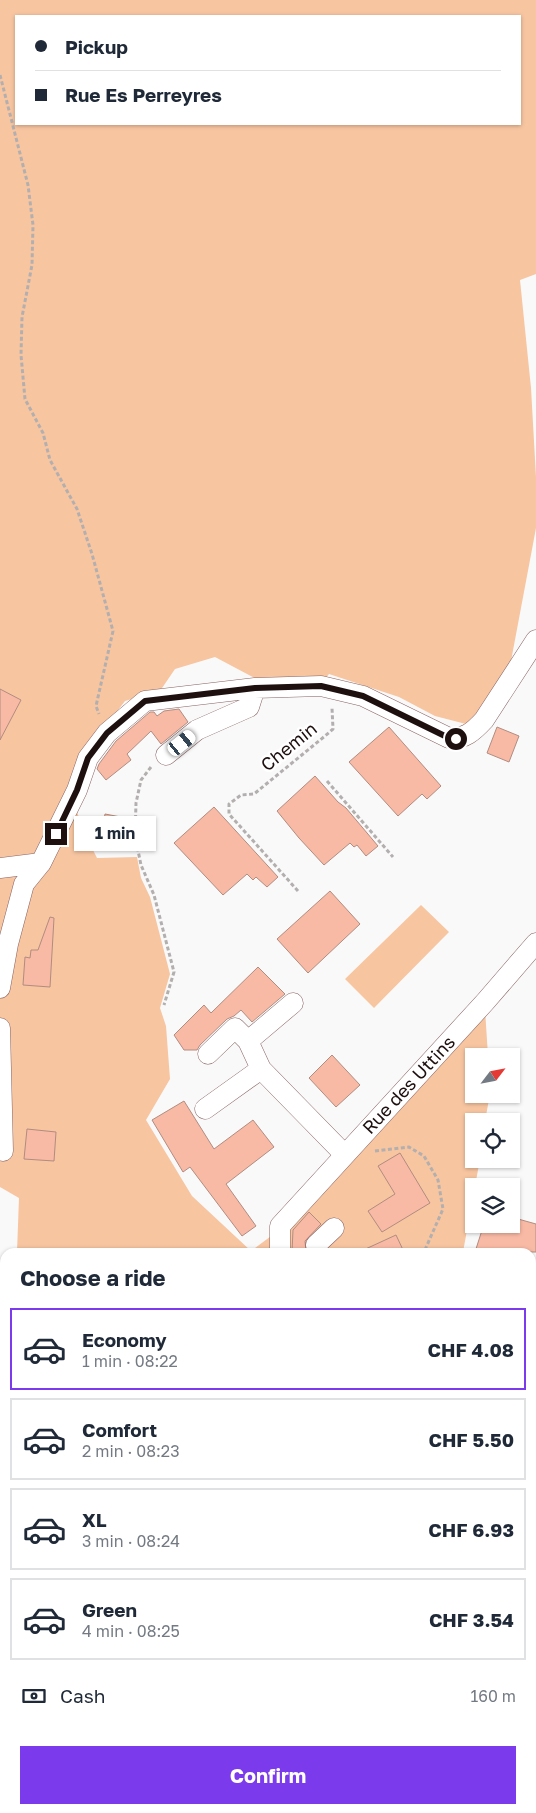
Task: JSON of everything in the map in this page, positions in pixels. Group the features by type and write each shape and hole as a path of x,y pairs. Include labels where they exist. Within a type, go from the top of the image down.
{"street":[{"path":"0,988 8,944 24,884 42,863 77,790 88,758 107,733 145,701 255,688 321,686 355,693 449,738 456,739 476,730 536,640"},
{"path":"166,755 197,730 249,707 255,688"},
{"path":"0,868 42,863"},
{"name":"Rue des Uttins","path":"280,1248 280,1226 485,1002 536,943"},
{"path":"248,1041 292,1003"},
{"path":"0,1028 3,1150"},
{"path":"208,1054 235,1028 248,1041 261,1069 345,1155"},
{"path":"206,1109 261,1069"},
{"path":"317,1248 316,1245 334,1228"}],"path":[{"path":"0,75 28,184 33,225 32,265 22,318 21,355 25,399 43,433 50,460 77,509 92,554 112,631 96,706 107,733"},
{"name":"Chemin","path":"298,890 229,814 229,804 241,795 254,794 333,729 332,708"},
{"path":"164,1005 174,972 154,895 142,865 134,836 136,803 141,780 156,762 166,755"},
{"path":"326,781 394,857"},
{"path":"345,1155 409,1147 424,1156 438,1180 443,1209 426,1248"}],"shaded area":[{"path":"0,0 536,0 536,274 520,280 531,388 536,477 536,528 511,661 479,714 466,724 435,716 399,697 329,674 321,684 262,682 215,657 175,669 160,691 125,701 95,740 69,792 97,858 137,857 141,878 150,897 170,974 160,1008 166,1026 170,1079 146,1120 192,1196 248,1248 17,1248 19,1198 0,1187"},
{"path":"421,905 449,932 374,1008 345,979"},
{"path":"485,1009 487,1048 465,1048 465,1103 488,1103 486,1113 465,1113 465,1168 478,1168 477,1178 465,1178 466,1233 464,1248 255,1248 286,1225"}],"building":[{"path":"0,689 21,700 0,740"},
{"path":"179,709 188,722 161,744 151,731 127,754 131,760 106,780 97,769 116,741 150,712 154,712 157,716 164,711"},
{"path":"389,727 441,786 427,799 422,794 398,816 349,762"},
{"path":"497,727 519,736 509,762 487,753"},
{"path":"315,776 338,802 346,808 378,846 366,856 357,845 354,847 350,843 324,865 277,811"},
{"path":"214,807 278,877 267,887 256,877 253,880 247,874 223,895 174,843"},
{"path":"105,814 126,818 121,836 102,831"},
{"path":"330,891 360,924 308,973 277,939"},
{"path":"50,917 54,918 50,987 23,985 25,957 30,958 31,950 38,950"},
{"path":"258,967 285,994 252,1022 241,1010 227,1019 197,1050 184,1050 174,1035 204,1005 211,1013"},
{"path":"332,1055 360,1085 336,1107 309,1078"},
{"path":"184,1101 214,1149 253,1120 274,1147 226,1184 256,1226 242,1236 190,1167 183,1172 152,1120"},
{"path":"27,1129 56,1132 54,1161 24,1159"},
{"path":"400,1153 430,1203 382,1232 368,1211 395,1194 378,1166"},
{"path":"309,1212 321,1224 305,1241 306,1248 292,1248 293,1230"},
{"path":"520,1220 536,1224 536,1248 476,1248 481,1233 520,1233"},
{"path":"396,1235 402,1248 368,1248"}],"route":[{"path":"56,834 77,790 88,758 107,733 145,701 255,688 321,686 363,696 449,738 456,739"}]}
